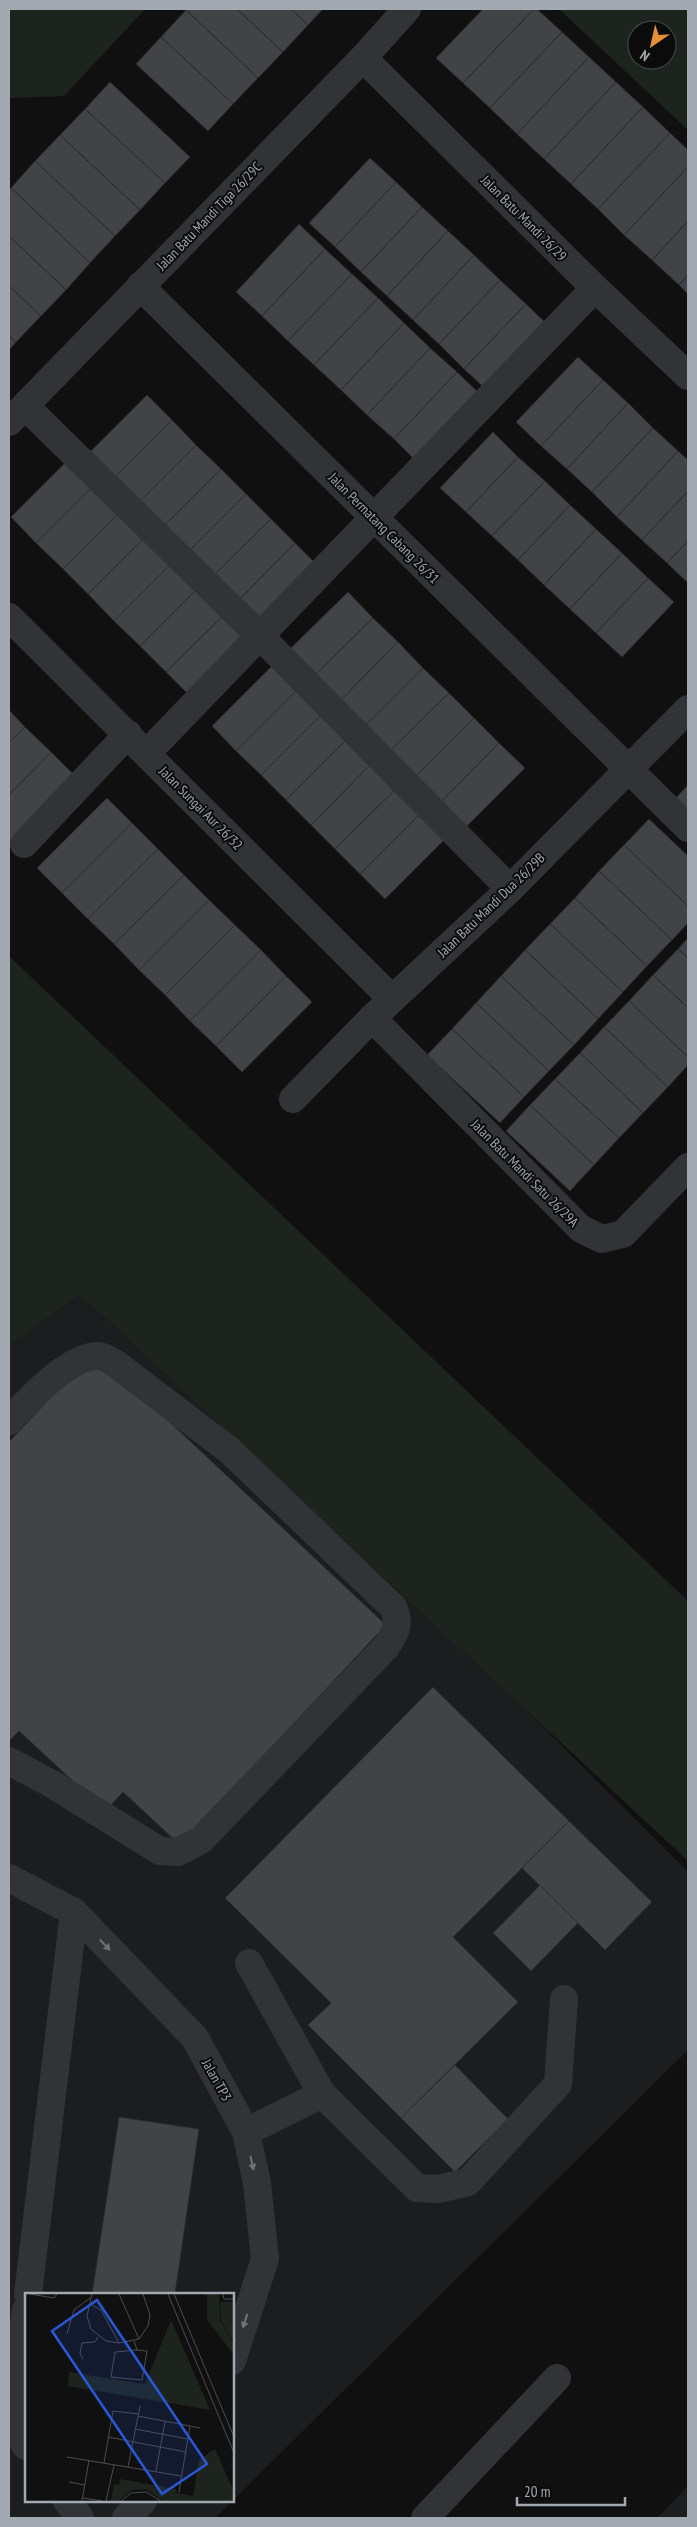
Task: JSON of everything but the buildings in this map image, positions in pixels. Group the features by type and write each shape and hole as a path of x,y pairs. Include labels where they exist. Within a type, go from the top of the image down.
{"street":[{"name":"Jalan Batu Mandi Tiga 26/29C","path":"17,414 363,58 408,9"},
{"name":"Jalan Batu Mandi 26/29","path":"363,58 595,288 688,376"},
{"name":"Jalan Permatang Cabang 26/31","path":"140,286 688,828"},
{"path":"147,753 375,519 595,288"},
{"path":"17,414 260,636 510,888"},
{"name":"Jalan Sungai Aur 26/32","path":"9,617 392,1000"},
{"name":"Jalan Batu Mandi Dua 26/29B","path":"293,1099 372,1018 510,888 688,709"},
{"path":"24,844 128,734"},
{"name":"Jalan Batu Mandi Satu 26/29A","path":"372,1018 581,1229 595,1236 602,1239 623,1234 688,1167"},
{"path":"9,1421 65,1369 84,1358 101,1356 116,1364 229,1450 394,1607 398,1618 396,1630 386,1647 354,1682 201,1840 178,1852 160,1851 52,1784 9,1761"},
{"name":"Jalan TP3","path":"9,1878 74,1912 195,2038 246,2132 257,2183 265,2259 234,2355"},
{"path":"28,2293 74,1912"},
{"path":"250,1963 322,2094 417,2188 438,2189 468,2182 558,2084 564,1999"},
{"path":"246,2132 322,2094"},
{"path":"25,2319 16,2397 20,2437 25,2444"},
{"path":"425,2518 557,2378"},
{"path":"68,2502 80,2518"},
{"path":"126,2518 142,2502"}],"shaded area":[{"path":"9,9 145,9 64,96 9,98"},
{"path":"559,9 688,9 688,130"},
{"path":"9,956 688,1601 688,1861 80,1294 9,1345"},
{"path":"76,1260 688,1872 688,2050 234,2499 234,2293 25,2293 25,2502 231,2502 215,2518 9,2518 9,1335"},
{"path":"688,2486 688,2518 657,2518"}]}
